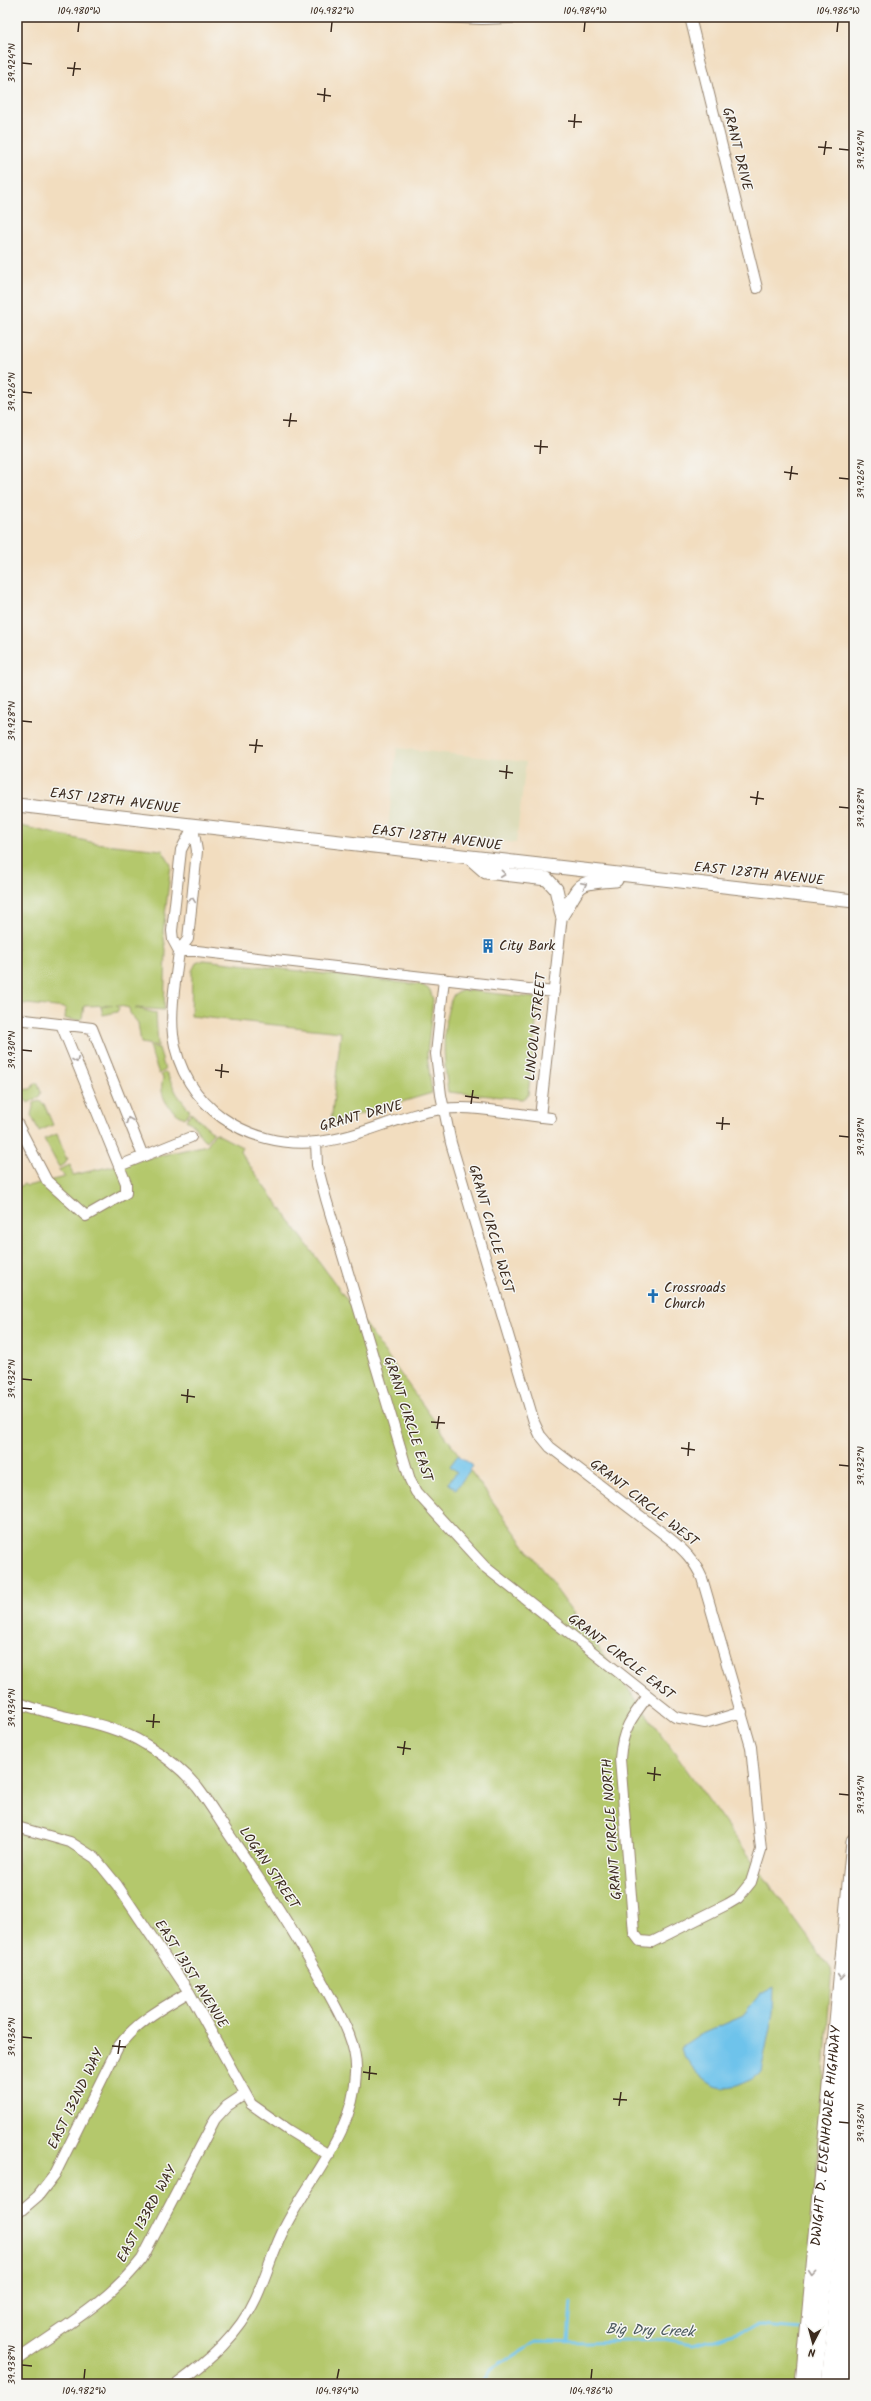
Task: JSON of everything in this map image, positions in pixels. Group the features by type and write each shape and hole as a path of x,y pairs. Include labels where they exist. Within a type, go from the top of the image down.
{"highway":[{"name":"DWIGHT D. EISENHOWER HIGHWAY","path":"803,2384 825,2354 830,2306 854,1841"},
{"path":"830,2306 854,1983"},
{"path":"830,2306 854,2121"},
{"name":"DWIGHT D. EISENHOWER HIGHWAY","path":"843,2384 825,2354 830,2306 854,2255"},
{"path":"814,2384 825,2354"},
{"path":"825,2354 829,2384"}],"main road":[{"name":"EAST 128TH AVENUE","path":"17,805 193,827 854,901"},
{"path":"470,858 486,872 547,879 556,889 562,915"},
{"path":"562,915 572,895 582,885 645,877"}],"street":[{"path":"440,17 482,19 528,17"},
{"name":"GRANT DRIVE","path":"690,17 758,288"},
{"name":"GRANT DRIVE","path":"179,951 173,940 172,931 181,850 193,827"},
{"name":"GRANT DRIVE","path":"193,827 198,851 188,938 179,951 173,1034 180,1064 191,1086 218,1115 241,1129 257,1136 316,1142 345,1137 444,1109 465,1108 551,1118"},
{"name":"LINCOLN STREET","path":"540,1117 562,915"},
{"path":"179,951 197,951 554,992"},
{"name":"GRANT CIRCLE WEST","path":"444,979 436,1054 444,1109 460,1172 534,1422 540,1435 550,1447 669,1538 687,1553 696,1564 702,1578 751,1747 761,1850 756,1870 744,1891 728,1904 665,1938 652,1942 640,1941"},
{"path":"17,1019 92,1028 143,1156"},
{"path":"17,1123 47,1181 86,1216 126,1194 126,1183 61,1024"},
{"path":"119,1166 191,1137"},
{"name":"GRANT CIRCLE EAST","path":"316,1142 317,1165 326,1199 410,1480 416,1492 485,1567 675,1717 705,1723 742,1712"},
{"name":"GRANT CIRCLE NORTH","path":"640,1941 634,1933 620,1758 621,1742 627,1725 648,1696"},
{"name":"LOGAN STREET","path":"17,1702 31,1708 95,1722 119,1730 167,1758 197,1787 262,1882 308,1956 340,2015 355,2056 357,2070 352,2103 344,2125 329,2155 287,2223 255,2300 239,2326 214,2356 177,2384"},
{"name":"EAST 131ST AVENUE","path":"17,1827 70,1842 95,1858 117,1885 189,1992 251,2104 263,2114 329,2155"},
{"name":"EAST 132ND WAY","path":"17,2214 38,2196 55,2174 118,2047 125,2036 146,2018 189,1992"},
{"name":"EAST 133RD WAY","path":"17,2360 109,2295 131,2273 145,2252 215,2119 227,2106 245,2094"}],"shaded area":[{"path":"397,748 526,762 516,843 388,827"}],"green space":[{"path":"17,825 95,843 162,850 171,865 163,932 166,950 164,1010 135,1008 156,1013 158,1046 141,1043 138,1023 130,1013 129,1008 116,1005 119,1008 117,1012 103,1015 101,1007 113,1005 84,1006 82,1018 79,1020 65,1019 66,1008 17,1003"},
{"path":"204,960 422,985 430,990 433,1000 427,1054 432,1093 331,1123 341,1032 191,1016 192,971 196,963"},
{"path":"464,990 535,998 538,1006 528,1095 523,1099 448,1092 444,1055 447,1016 454,994"},
{"path":"149,1046 159,1048 165,1070 159,1074"},
{"path":"166,1072 177,1094 190,1111 185,1118 169,1107 163,1096 163,1078 161,1075"},
{"path":"35,1083 38,1083 41,1092 39,1097 28,1103 26,1100 23,1101 17,1090 31,1089"},
{"path":"39,1101 44,1104 53,1125 39,1131 31,1115 34,1103"},
{"path":"191,1113 213,1132 207,1141 202,1137 194,1125 186,1120"},
{"path":"215,1133 242,1147 240,1152 830,1968 831,1978 801,2384 17,2384 17,1188 24,1184 27,1186 65,1177 58,1170 70,1165 73,1175 207,1145"},
{"path":"57,1134 66,1158 68,1158 65,1164 59,1167 44,1139"}],"water":[{"path":"458,1455 473,1466 456,1489 448,1483 457,1472 450,1466"},
{"path":"774,1987 773,2013 761,2072 753,2079 728,2088 715,2086 704,2079 684,2056 681,2047 697,2036 743,2016 761,1994"}],"waterway":[{"path":"568,2341 571,2302"},
{"name":"Big Dry Creek","path":"483,2384 491,2370 536,2341 587,2342 664,2340 693,2345 758,2326 804,2329"}],"place":[{"name":"City Bark","path":"488,946"},
{"name":"Crossroads Church","path":"653,1296"}]}
